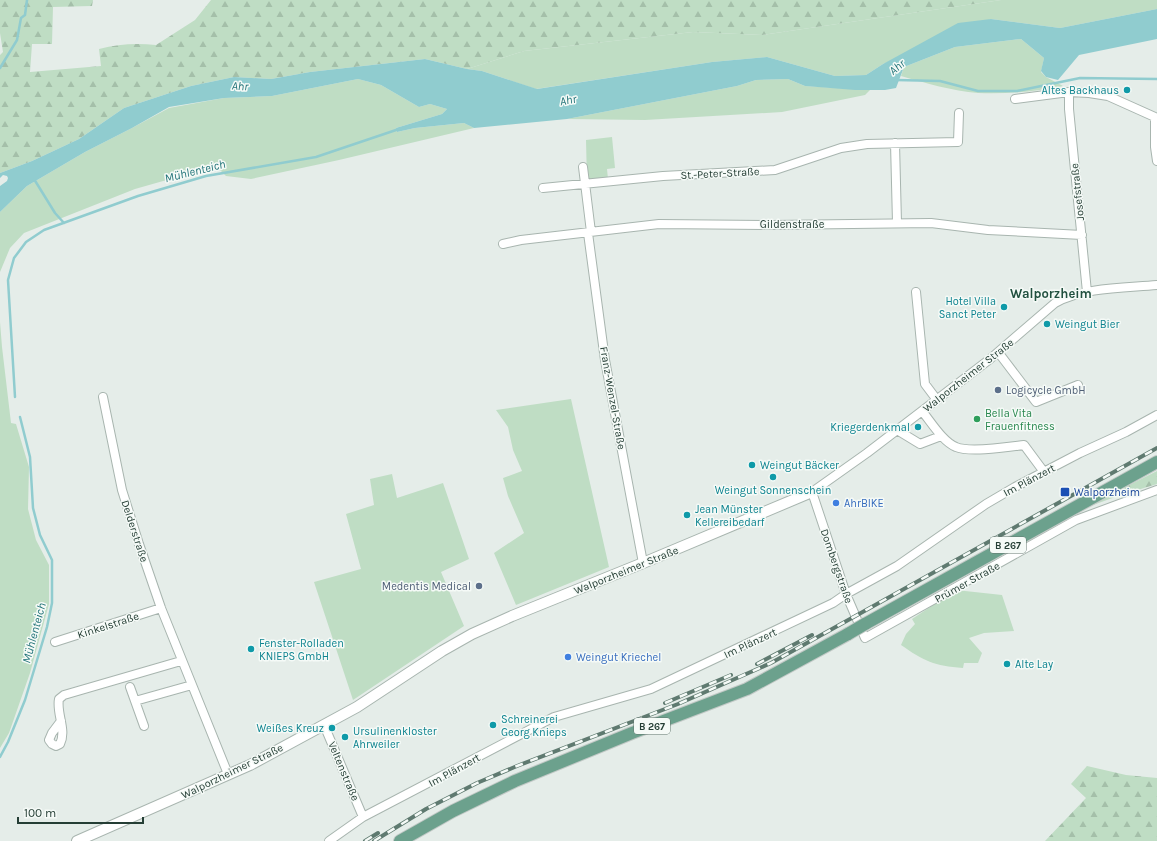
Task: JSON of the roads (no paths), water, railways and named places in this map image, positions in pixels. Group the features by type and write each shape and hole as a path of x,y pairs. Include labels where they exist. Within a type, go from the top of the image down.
{"main road":[{"name":"B 267","path":"400,841 453,811 515,781 632,733 747,689 1153,464"}],"street":[{"path":"1014,99 1069,95 1108,96 1156,118 1155,146 1157,160"},
{"name":"Josefstraße","path":"1069,95 1069,109 1087,292"},
{"name":"St.-Peter-Straße","path":"543,188 664,176 775,170 841,148 867,144 958,142 959,114"},
{"path":"895,143 897,223"},
{"name":"Franz-Wenzel-Straße","path":"583,167 606,360 643,563"},
{"name":"Gildenstraße","path":"503,244 521,240 659,224 773,225 931,223 988,230 1082,235"},
{"name":"Walporzheimer Straße","path":"77,841 90,838 250,765 357,707 442,651 472,634 812,492 937,400 998,352 1055,303 1066,297 1087,292 1157,285"},
{"path":"916,292 925,384 937,400"},
{"path":"998,352 1036,402 1078,385"},
{"name":"Delderstraße","path":"103,397 122,490 161,608 181,661 228,774"},
{"path":"922,411 941,436 955,447 966,450 1024,445 1044,472"},
{"name":"Im Plänzert","path":"329,841 363,817 554,717 652,689 833,603 846,594 897,566 986,504 1080,453 1126,432 1157,415"},
{"path":"897,430 920,444 941,436"},
{"name":"Prümer Straße","path":"865,638 1076,520 1157,490"},
{"name":"Dombergstraße","path":"812,492 846,594 865,638"},
{"name":"Kinkelstraße","path":"55,642 161,608"},
{"path":"61,721 58,703 59,699 64,695 181,661"},
{"path":"135,701 192,685"},
{"path":"130,687 144,726"},
{"name":"Veltenstraße","path":"324,725 363,817"}],"water":[{"name":"Ahr","path":"1157,9 1157,39 1079,55 1058,80 1046,77 1041,71 1044,58 1021,39 955,47 904,67 896,88 885,90 855,90 805,86 788,79 756,80 737,86 567,119 474,128 464,123 415,128 397,132 396,128 442,114 447,109 430,104 419,107 381,85 358,79 272,96 224,98 169,107 85,152 27,186 0,212 0,186 7,181 8,178 7,176 3,175 0,178 0,173 32,161 79,139 124,108 191,86 234,77 271,79 310,72 425,59 482,71 537,89 712,62 767,57 835,76 866,75 883,64 958,23 991,19 1060,28"}],"waterway":[{"path":"0,68 17,40 21,18 25,15 27,0"},
{"name":"Ahr","path":"896,80 940,81 978,91 1017,91 1080,78 1157,79"},
{"name":"Mühlenteich","path":"15,397 8,280 14,258 26,242 44,230 138,196 206,176 316,157 399,129"},
{"path":"34,179 55,213 64,223"},
{"name":"Mühlenteich","path":"0,757 8,742 25,700 47,627 52,603 52,560 40,535 33,508 30,457 20,417"}],"railway":[{"path":"374,841 426,809 477,783 678,704 771,663 1157,448"},
{"path":"757,664 812,635"},
{"path":"665,703 731,675"},
{"path":"365,841 378,833"}],"place":[{"name":"Altes Backhaus","path":"1127,90"},
{"name":"Hotel Villa Sanct Peter","path":"1004,307"},
{"name":"Weingut Bier","path":"1047,324"},
{"name":"Logicycle GmbH","path":"998,390"},
{"name":"Bella Vita Frauenfitness","path":"977,419"},
{"name":"Kriegerdenkmal","path":"918,427"},
{"name":"Weingut Bäcker","path":"752,465"},
{"name":"Weingut Sonnenschein","path":"773,477"},
{"name":"Walporzheim","path":"1065,492"},
{"name":"AhrBIKE","path":"836,503"},
{"name":"Jean Münster Kellereibedarf","path":"687,515"},
{"name":"Medentis Medical","path":"479,586"},
{"name":"Fenster-Rolladen KNIEPS GmbH","path":"251,649"},
{"name":"Weingut Kriechel","path":"568,657"},
{"name":"Alte Lay","path":"1007,664"},
{"name":"Schreinerei Georg Knieps","path":"493,725"},
{"name":"Weißes Kreuz","path":"332,728"},
{"name":"Ursulinenkloster Ahrweiler","path":"345,737"}],"district":[{"name":"Walporzheim","path":"1051,293"}]}
